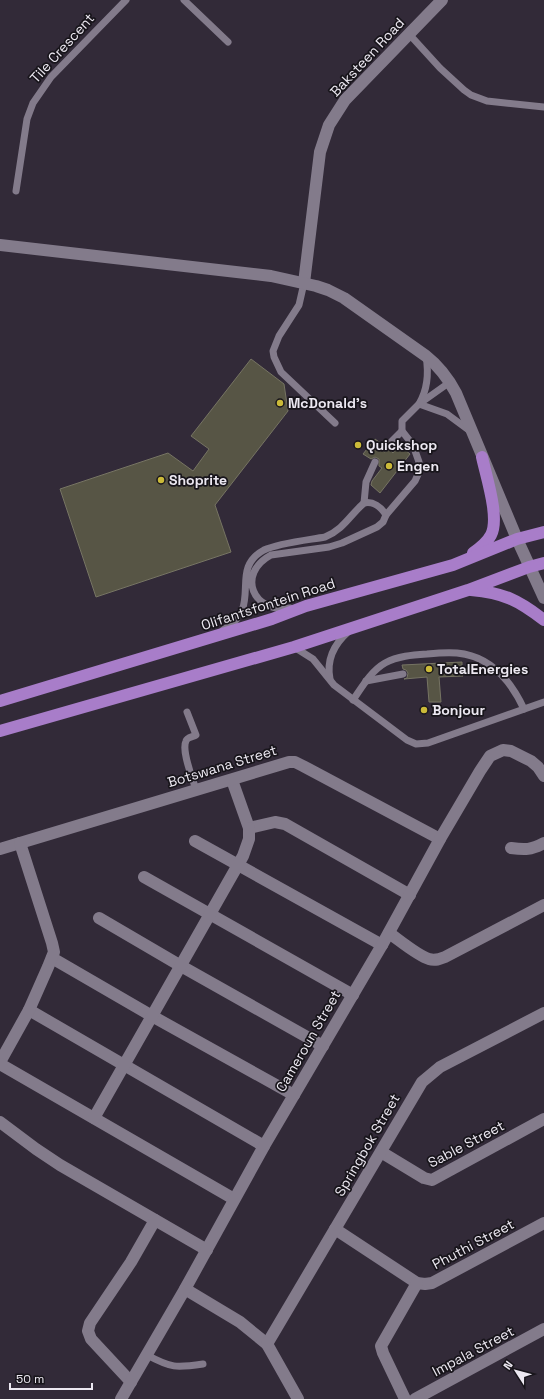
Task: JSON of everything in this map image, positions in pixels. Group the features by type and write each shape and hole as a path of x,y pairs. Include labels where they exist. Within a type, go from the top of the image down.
{"main road":[{"path":"454,565 469,556 486,542 492,534 495,516 482,458"},
{"name":"Olifantsfontein Road","path":"0,701 272,619 306,606 454,565 517,540 544,532"},
{"path":"0,731 353,629 544,563"},
{"path":"468,590 489,592 510,598 524,605 544,620"}],"street":[{"name":"Baksteen Road","path":"304,283 320,152 329,125 345,100 442,0"},
{"path":"0,245 263,276 304,283 328,290 344,298 426,356 437,365 450,382 517,540 544,598"},
{"name":"Cameroun Street","path":"122,1399 264,1146 389,933 440,839 490,756 504,750 510,751 520,755 538,767 544,776"},
{"name":"Botswana Street","path":"0,849 125,810 232,780 289,762 295,762 440,839"},
{"path":"94,1118 211,914 247,848 249,828 232,780"},
{"path":"249,828 275,822 285,824 410,894"},
{"path":"195,841 239,864 382,945"},
{"path":"20,843 54,952 29,1010 0,1063 234,1199"},
{"path":"511,848 523,850 544,843"},
{"path":"144,877 353,995"},
{"path":"389,933 424,957 430,960 436,960 445,957 544,905"},
{"path":"99,918 180,966 323,1046"},
{"path":"52,958 152,1016 294,1095"},
{"path":"29,1010 264,1146"},
{"name":"Springbok Street","path":"267,1344 419,1087 426,1078 440,1067 544,1013"},
{"name":"Sable Street","path":"381,1152 424,1178 432,1180 544,1119"},
{"path":"0,1122 60,1165 206,1250"},
{"path":"132,1382 91,1339 88,1331 90,1323 131,1262 155,1220"},
{"name":"Phuthi Street","path":"417,1283 432,1283 544,1223"},
{"path":"335,1230 417,1283 381,1346 405,1399"},
{"path":"185,1289 240,1322 267,1344 298,1399"},
{"name":"Impala Street","path":"415,1399 544,1329"}],"lane":[{"name":"Tile Crescent","path":"16,191 27,119 32,103 51,77 126,0"},
{"path":"184,0 228,42"},
{"path":"409,34 440,68 471,95 487,101 544,107"},
{"path":"304,283 299,305 279,336 273,352 274,357 281,372 335,423"},
{"path":"419,404 426,388 428,369 426,356"},
{"path":"306,606 278,609 271,608 262,602 255,594 252,586 253,577 259,565 268,557 276,554 329,547 342,543 383,522 386,515 415,482 420,470 413,445 402,431 401,426 404,418 419,404 450,382"},
{"path":"419,404 447,414 473,434"},
{"path":"386,447 402,431"},
{"path":"364,503 366,482 375,462"},
{"path":"201,641 228,626 240,616 245,604 246,574 250,564 256,556 273,547 325,537 335,532 364,503 369,502 375,504 386,515"},
{"path":"331,683 329,662 331,652 339,641 353,629"},
{"path":"294,647 313,659 331,683 408,740 420,745 428,744 544,702"},
{"path":"353,700 366,681 384,664 392,660 410,655 457,653 478,659 497,670 514,690 524,709"},
{"path":"462,670 497,670"},
{"path":"366,681 403,674"},
{"path":"187,712 196,735 185,741 184,750 196,790"},
{"path":"147,1355 165,1364 180,1367 203,1364"}],"building":[{"name":"Shoprite","path":"251,359 284,384 288,411 215,505 231,552 96,597 60,489 168,453 193,471 209,449 191,436"},
{"path":"375,439 382,444 381,449 384,452 390,450 393,453 399,445 410,454 380,493 371,485 372,481 382,468 379,466 379,459 375,457 371,459 363,454"},
{"path":"462,662 462,665 458,667 457,670 459,674 463,676 439,677 441,702 429,702 427,677 404,679 407,678 408,673 403,669 402,665"}],"place":[{"name":"McDonald's","path":"280,403"},
{"name":"Quickshop","path":"358,445"},
{"name":"Engen","path":"389,466"},
{"name":"Shoprite","path":"161,480"},
{"name":"TotalEnergies","path":"429,669"},
{"name":"Bonjour","path":"424,710"}]}
